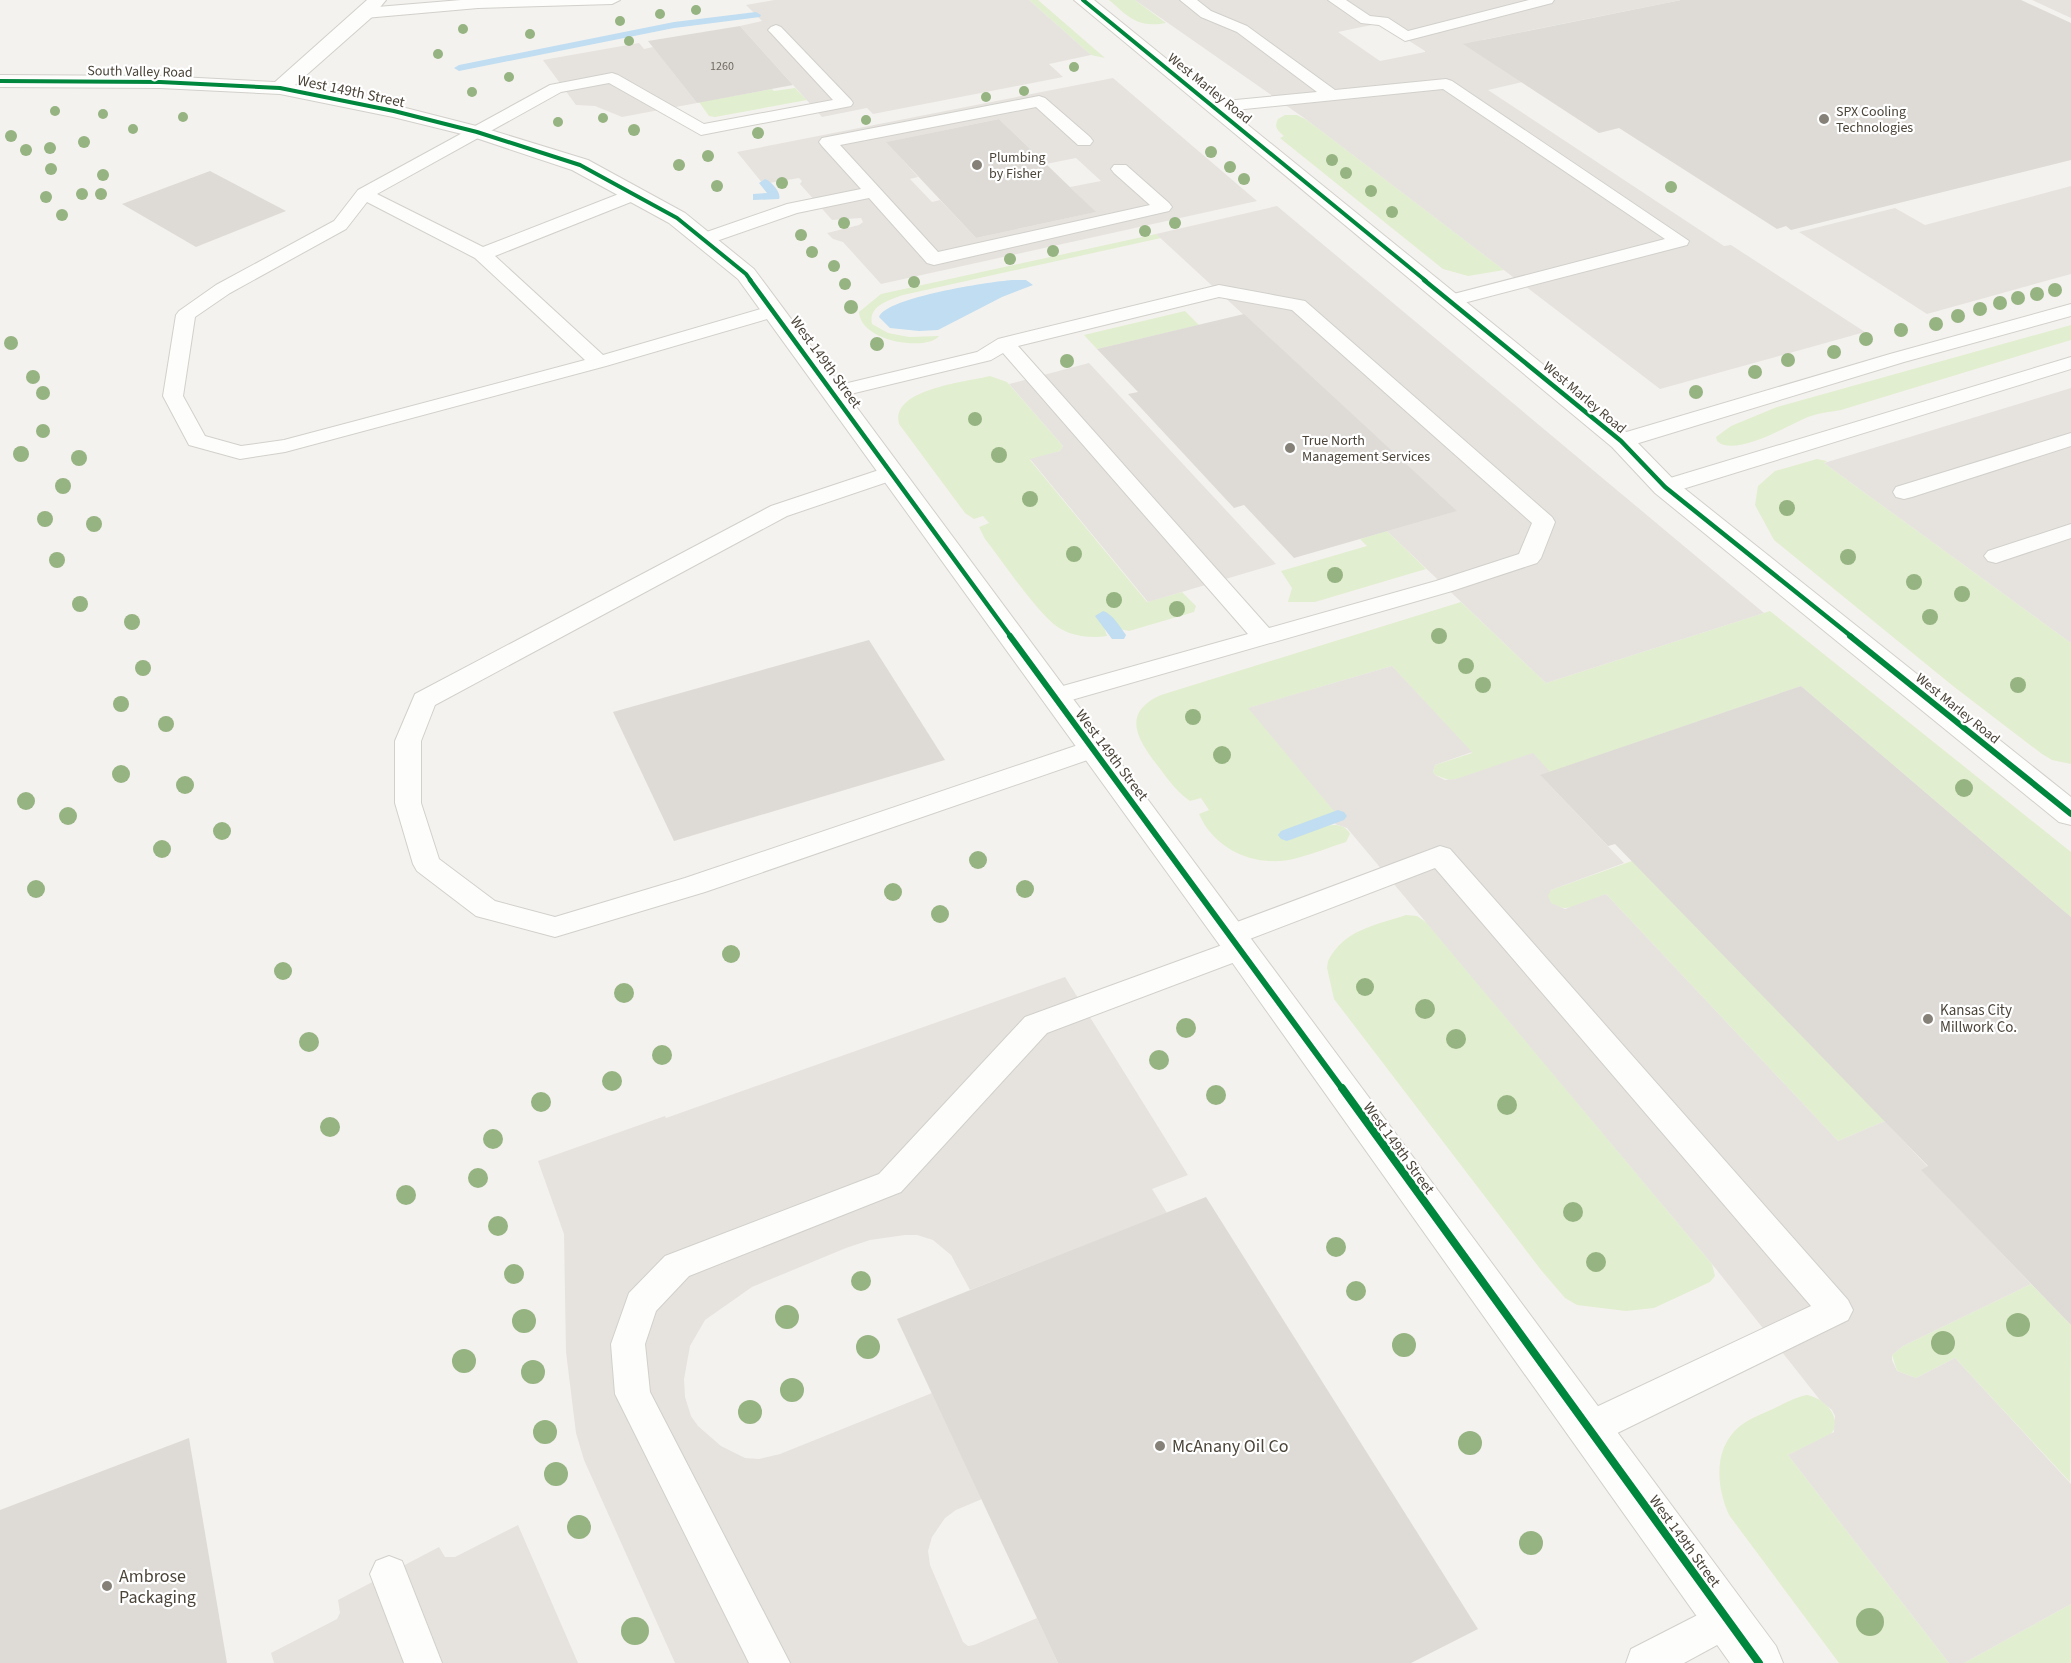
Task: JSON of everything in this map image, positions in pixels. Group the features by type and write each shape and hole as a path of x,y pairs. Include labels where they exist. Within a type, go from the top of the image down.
{"street":[{"name":"West Marley Road","path":"1083,0 1620,441 1665,487 2071,814"},
{"name":"West 149th Street","path":"280,88 371,7"},
{"name":"South Valley Road","path":"0,81 160,82 280,88"},
{"name":"West 149th Street","path":"280,88 394,111 477,132 580,165 677,218 746,274 1054,697 1236,942 1759,1663"}],"lane":[{"path":"371,7 612,0"},
{"path":"1187,0 1206,14 1242,29 1330,94"},
{"path":"1336,0 1366,20 1383,21 1405,36 1547,0"},
{"path":"774,311 599,362 285,446 240,453 197,440 174,396 186,315 223,289 340,225 364,194 556,88 612,78 701,130 845,103 777,30"},
{"path":"1215,107 1446,84 1680,241 1449,300"},
{"path":"1084,141 1039,101 828,142 934,259 1163,207 1120,169"},
{"path":"705,239 793,208 873,192"},
{"path":"364,194 482,254 599,362"},
{"path":"482,254 635,194"},
{"path":"834,392 984,356 1005,343 1220,291 1298,306 1544,522 1529,558 1265,638 1054,697"},
{"path":"1620,441 1897,358 2071,310"},
{"path":"1005,343 1265,638"},
{"path":"1665,487 2071,363"},
{"path":"1904,492 2071,439"},
{"path":"891,473 779,511 424,700 408,741 408,803 427,864 486,909 555,927 695,885 1093,749"},
{"path":"1996,556 2071,531"},
{"path":"770,1663 633,1394 628,1344 641,1303 677,1266 890,1183 1036,1025 1440,856 1836,1310 1588,1429"},
{"path":"389,1574 423,1663"},
{"path":"1645,1663 1727,1619"}],"green space":[{"path":"1029,0 1038,0 1105,58 1091,55"},
{"path":"1109,0 1135,0 1166,23 1148,24 1134,20"},
{"path":"795,88 807,100 715,117 709,116 699,102 772,89 774,91"},
{"path":"1285,115 1297,115 1307,120 1504,270 1468,276 1443,269 1280,138 1284,136 1276,124 1278,119"},
{"path":"1156,234 1161,238 903,295 876,308 873,313 872,324 888,333 909,337 939,336 932,341 909,343 882,337 863,323 859,312 881,294"},
{"path":"1185,311 1199,325 1097,349 1084,335"},
{"path":"2071,325 2071,340 1841,410 1812,416 1748,443 1736,446 1725,445 1717,441 1716,437 1731,426 1777,407"},
{"path":"990,376 1007,382 1063,446 1060,451 1030,460 1147,602 1182,592 1196,606 1194,612 1129,631 1120,629 1116,624 1104,627 1107,636 1090,637 1072,634 1061,629 1043,614 985,539 979,527 989,523 983,516 974,519 965,513 899,424 899,412 906,403 918,395 932,389"},
{"path":"1817,459 1827,461 1824,463 2071,643 2071,764 2052,760 2042,754 1953,686 1774,540 1755,505 1758,486 1775,471"},
{"path":"1387,531 1426,569 1315,602 1288,602 1292,588 1281,571 1367,546 1360,539"},
{"path":"1461,602 1546,683 1770,611 2071,852 2071,917 1801,686 1550,772 1449,780 1435,775 1433,772 1435,765 1472,753 1392,666 1249,708 1335,812 1279,833 1287,841 1321,827 1338,825 1350,834 1346,842 1282,861 1253,859 1239,854 1216,838 1206,827 1199,814 1209,810 1201,798 1190,801 1182,794 1153,760 1140,739 1137,720 1140,711 1161,695"},
{"path":"1632,861 1885,1121 1838,1141 1606,894 1569,908 1555,906 1548,901 1548,893 1551,890"},
{"path":"1406,915 1417,916 1427,923 1712,1264 1715,1276 1710,1282 1654,1308 1626,1311 1577,1305 1565,1298 1541,1270 1334,999 1327,968 1328,961 1335,950 1361,930"},
{"path":"2031,1284 2071,1325 2070,1482 1955,1358 1916,1378 1897,1371 1892,1355 1903,1346"},
{"path":"1807,1395 1819,1399 1828,1406 1836,1427 1830,1435 1788,1455 1949,1663 1839,1663 1729,1515 1721,1492 1720,1468 1721,1456 1731,1435 1752,1418"},
{"path":"2071,1604 2071,1663 1964,1663"}],"shaded area":[{"path":"774,0 1029,0 1091,55 1049,64 1063,77 873,114 867,108 822,117 740,26 762,21 746,5"},
{"path":"1135,0 1681,0 1482,40 1540,78 1488,90 1724,246 1731,245 1865,332 1660,389 1307,120","holes":["1381,23 1425,51 1380,61 1338,32"]},
{"path":"2032,0 2071,0 2071,18"},
{"path":"639,43 644,49 653,47 697,103 622,117 595,106 576,105 543,60"},
{"path":"1113,78 1257,201 881,284 843,242 833,239 827,233 859,225 863,222 861,218 832,220 800,184 802,181 799,178 763,184 737,152","holes":["999,119 1046,164 1076,158 1101,181 1070,187 1095,212 976,238 940,200 932,202 910,179 918,177 887,142"]},
{"path":"2071,186 2071,274 1927,314 1799,232 1895,208 1925,225"},
{"path":"1277,206 1764,613 1546,683 1387,531 1456,511 1156,234"},
{"path":"1089,363 1276,564 1148,602 1030,459 1060,451 1063,446 1009,384"},
{"path":"2071,388 2071,643 1824,463"},
{"path":"1392,666 1472,752 1435,765 1433,772 1435,775 1445,780 1456,779 1533,753 1550,772 1541,776 1624,863 1551,890 1548,896 1551,903 1565,909 1606,894 1838,1141 1885,1121 1928,1167 1922,1170 2031,1284 1903,1346 1892,1355 1892,1360 1897,1371 1916,1378 1955,1358 2071,1484 2071,1604 1964,1663 1949,1663 1788,1455 1834,1432 1835,1416 1832,1410 1820,1400 1712,1264 1347,828 1335,824 1338,816 1248,708"},
{"path":"1065,977 1188,1175 1152,1189 1167,1213 970,1290 951,1255 933,1240 917,1235 905,1235 870,1240 846,1248 752,1287 705,1320 690,1346 684,1379 685,1397 691,1416 698,1426 721,1446 745,1458 759,1459 780,1454 932,1393 982,1499 956,1510 945,1518 932,1537 928,1551 930,1565 963,1642 968,1646 974,1645 1037,1618 1058,1663 675,1663 584,1460 576,1433 566,1352 564,1234 538,1161"},
{"path":"518,1525 578,1663 274,1663 271,1653 337,1619 340,1613 338,1600 439,1547 445,1557 455,1557"}],"water":[{"path":"1026,280 1033,285 1002,297 938,330 890,328 879,317 886,310 900,303 919,297 962,287"}],"building":[{"name":"SPX Cooling Technologies","path":"1681,0 2021,0 2071,23 2071,160 1791,230 1786,226 1777,229 1619,128 1599,133 1463,44"},
{"path":"740,26 793,85 697,103 648,41"},
{"name":"Plumbing by Fisher","path":"999,119 1096,212 976,238 886,142"},
{"path":"210,171 286,211 196,247 122,204"},
{"name":"True North Management Services","path":"1244,314 1457,511 1294,558 1244,505 1234,508 1128,394 1138,392 1097,349"},
{"path":"869,640 945,760 674,841 613,712"},
{"name":"Kansas City Millwork Co.","path":"1801,686 2071,917 2071,1325 1921,1170 1928,1166 1615,844 1608,846 1540,775"},
{"name":"McAnany Oil Co","path":"1206,1197 1478,1629 1411,1663 1058,1663 897,1319"},
{"name":"Ambrose Packaging","path":"189,1438 227,1663 0,1663 0,1510"}],"waterway":[{"path":"459,68 674,25 756,15"},
{"path":"757,197 775,196 765,183"},
{"path":"1103,616 1118,635"},
{"path":"1287,835 1338,816"}],"cycle path":[{"path":"1083,0 1621,441 1665,487 2071,814"},
{"path":"0,81 160,82 280,88 394,111 477,132 580,165 677,218 746,274 1241,949 1759,1663"}],"place":[{"name":"SPX Cooling Technologies","path":"1824,119"},
{"name":"Plumbing by Fisher","path":"977,165"},
{"name":"True North Management Services","path":"1290,448"},
{"name":"Kansas City Millwork Co.","path":"1928,1019"},
{"name":"McAnany Oil Co","path":"1160,1446"},
{"name":"Ambrose Packaging","path":"107,1586"}]}
